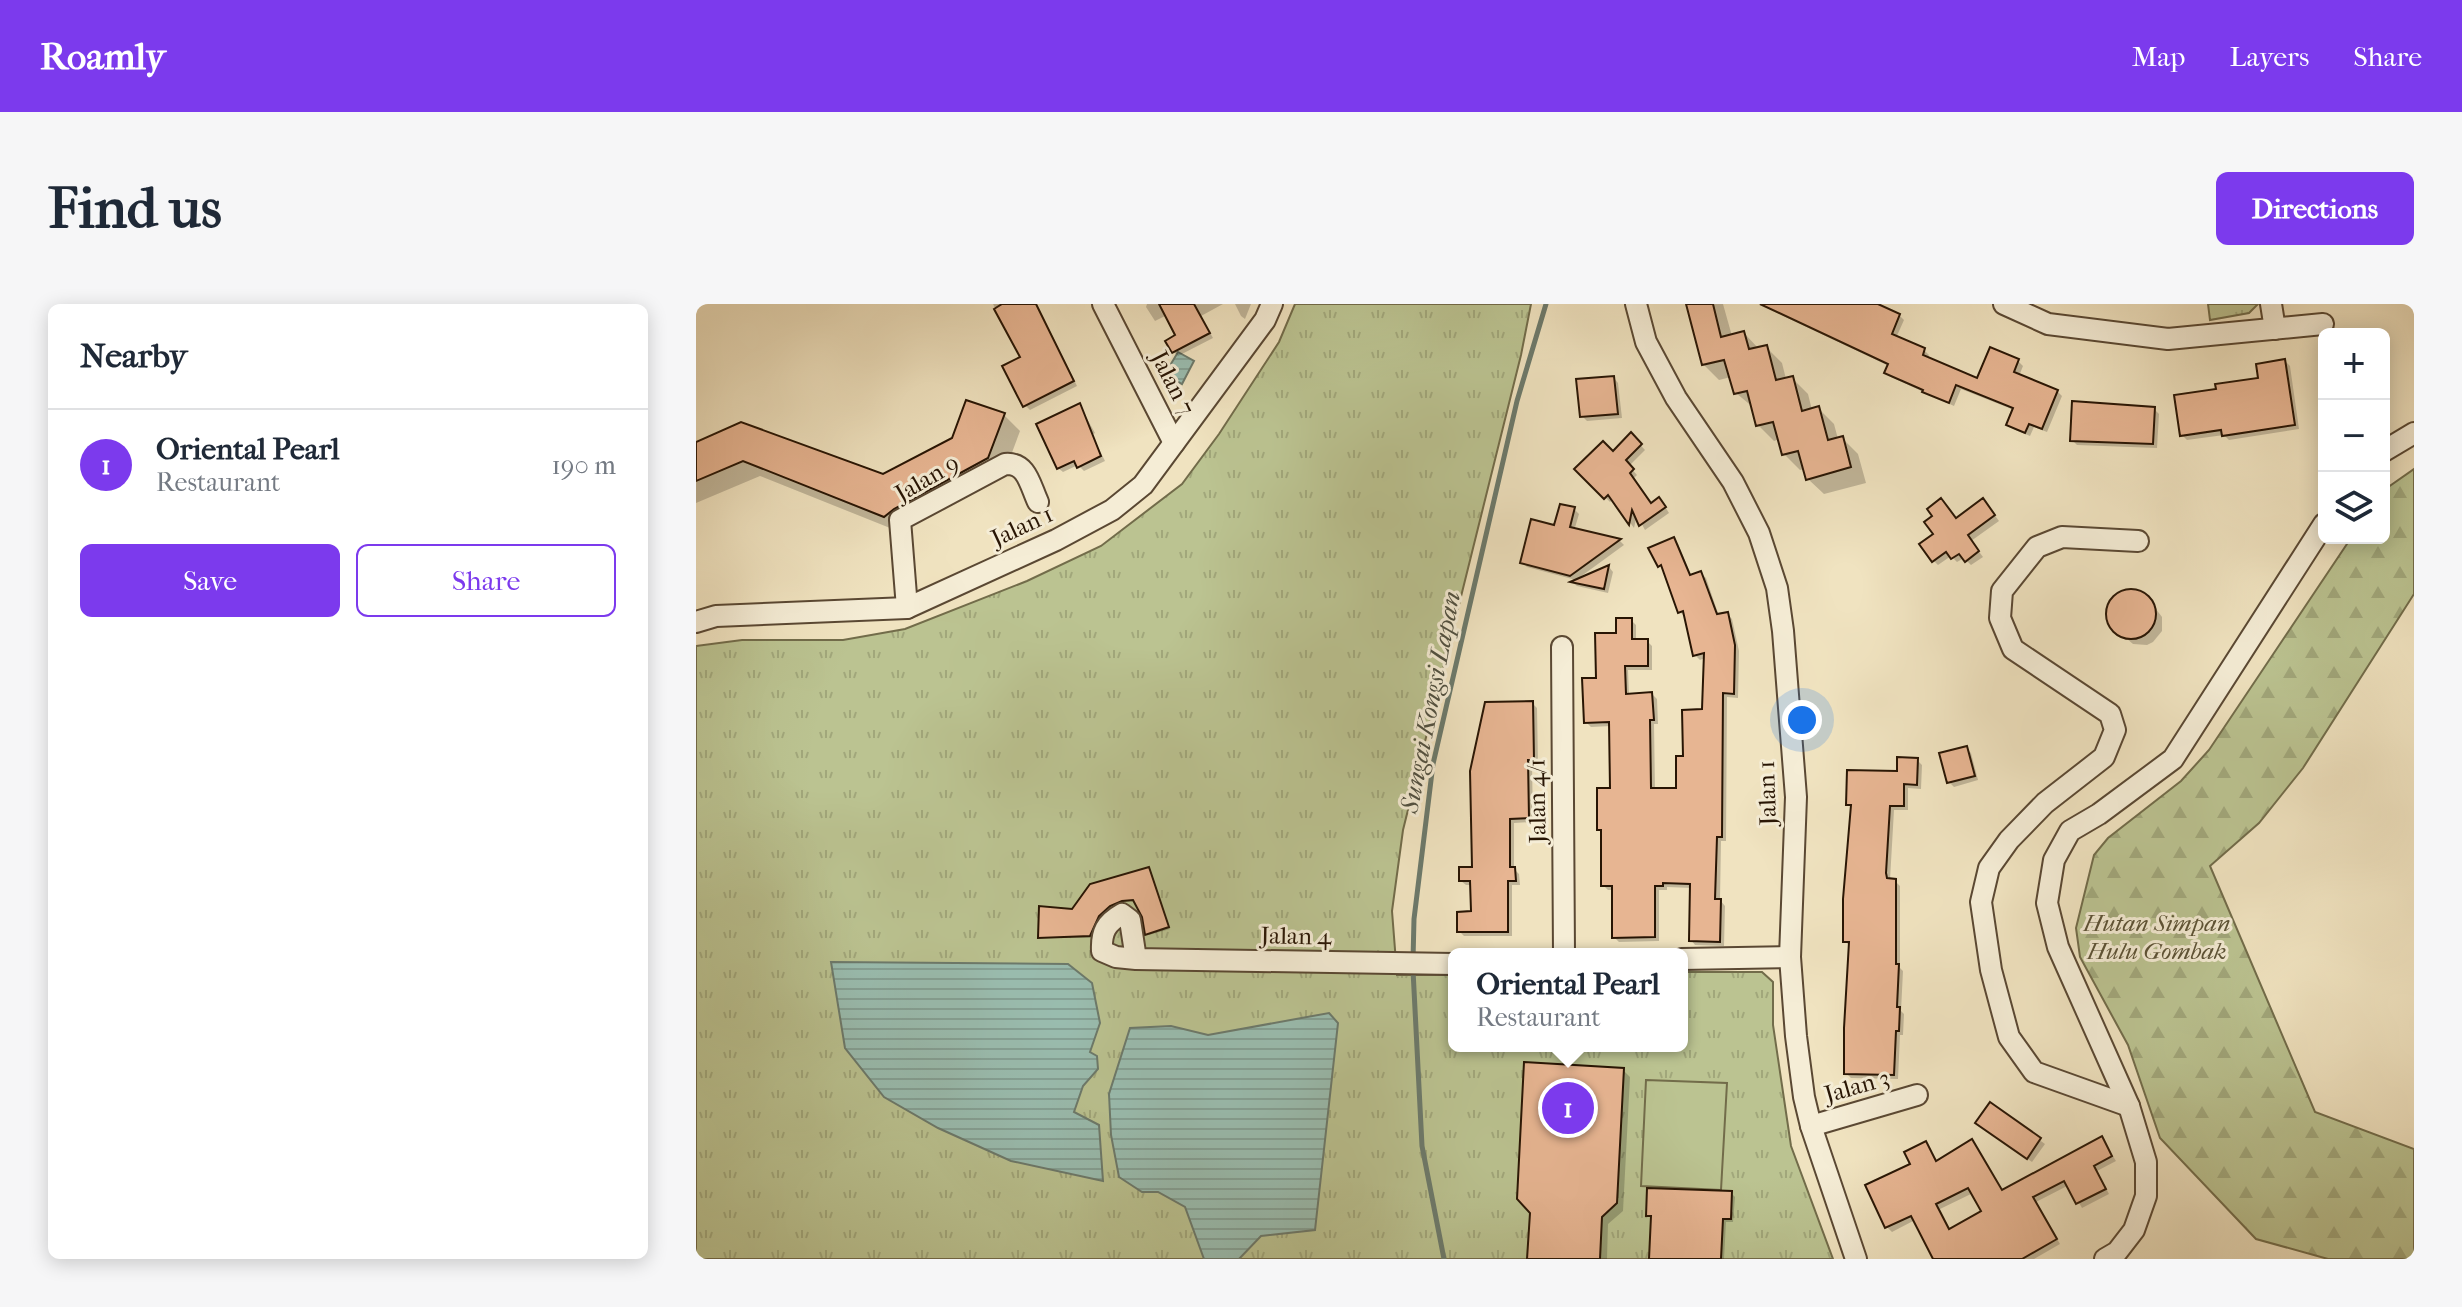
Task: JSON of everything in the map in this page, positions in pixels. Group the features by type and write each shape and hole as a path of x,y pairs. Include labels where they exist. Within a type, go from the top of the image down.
{"street":[{"name":"Jalan 7","path":"1103,304 1174,443"},
{"name":"Jalan 1","path":"696,622 716,616 907,608 1056,540 1112,510 1143,485 1265,320 1272,304"},
{"name":"Jalan 1","path":"1636,304 1646,342 1676,398 1733,482 1759,533 1777,588 1796,797 1790,957 1798,1051 1811,1126 1856,1259"},
{"path":"2004,304 2048,324 2168,339 2323,324"},
{"path":"2271,304 2275,329"},
{"path":"2390,447 2414,433"},
{"name":"Jalan 9","path":"907,608 900,520 1005,464 1015,463 1022,468 1038,502"},
{"path":"2105,1259 2117,1252 2134,1230 2146,1196 2146,1162 2129,1106 2058,947 2047,903 2054,860 2070,831 2099,814 2173,759 2318,533"},
{"path":"2129,1106 2034,1072 2009,1037 1991,970 1981,902 1989,868 2009,840 2045,803 2104,757 2115,730 2110,714 2013,649 2000,618 2002,591 2037,547 2062,537 2138,541"},
{"name":"Jalan 4/1","path":"1562,647 1564,948"},
{"path":"1688,959 1790,957"},
{"name":"Jalan 4","path":"1136,959 1448,964"},
{"name":"Jalan 3","path":"1811,1126 1917,1095"}],"green space":[{"path":"1295,304 1531,304 1403,830 1392,911 1397,975 1448,975 1448,1052 1688,1052 1688,972 1762,972 1773,982 1773,1025 1791,1146 1833,1259 696,1259 696,646 742,640 843,640 905,629 1027,581 1101,546 1182,484 1279,342"},
{"path":"2208,304 2258,304 2249,313 2210,320"},
{"name":"Hutan Simpan Hulu Gombak","path":"2414,469 2414,594 2303,768 2259,823 2210,866 2315,1112 2414,1149 2414,1259 2328,1259 2256,1239 2160,1138 2128,1045 2080,957 2076,928 2094,855 2108,838 2181,781 2209,750 2347,544 2390,544 2390,486"},
{"path":"1646,1080 1727,1083 1721,1190 1641,1186"}],"water":[{"path":"1178,352 1194,361 1182,384 1165,374"},
{"path":"831,962 1068,964 1092,983 1100,1023 1090,1052 1097,1056 1098,1069 1083,1086 1074,1112 1099,1125 1103,1181 1011,1161 938,1128 884,1097 845,1048"},
{"path":"1329,1013 1338,1023 1315,1230 1261,1236 1239,1259 1204,1259 1185,1207 1158,1192 1142,1192 1119,1177 1111,1135 1109,1094 1130,1028 1171,1026 1208,1035"}],"building":[{"path":"1002,304 1036,304 1074,381 1023,407 1002,366 1020,357 994,309"},
{"path":"1159,304 1194,304 1210,333 1172,353 1165,341 1175,335"},
{"path":"1686,304 1713,304 1721,337 1744,331 1749,349 1767,345 1776,380 1793,376 1802,411 1819,406 1828,440 1843,436 1851,467 1806,480 1798,451 1782,455 1773,422 1756,426 1747,391 1734,394 1724,360 1702,365"},
{"path":"1760,304 1878,304 1900,314 1892,334 1925,348 1923,355 1977,378 1990,347 2019,359 2014,372 2058,390 2042,429 2029,424 2025,433 2006,425 2013,408 1956,385 1949,403 1922,392 1884,373 1888,364"},
{"path":"2285,359 2295,425 2222,436 2221,430 2180,436 2174,395 2216,389 2215,384 2258,378 2256,364"},
{"path":"1614,376 1618,414 1580,417 1576,379"},
{"path":"966,400 1005,413 988,458 884,517 743,461 696,481 696,442 741,422 883,474 952,438"},
{"path":"2072,401 2155,407 2153,444 2070,441"},
{"path":"1080,403 1101,456 1077,468 1074,461 1057,469 1036,424"},
{"path":"1631,432 1642,444 1626,460 1634,469 1630,473 1651,503 1659,497 1666,507 1639,526 1632,510 1629,525 1608,495 1604,499 1574,469 1603,441 1613,451"},
{"path":"1941,498 1956,518 1983,498 1995,515 1968,535 1979,551 1965,562 1959,554 1951,559 1946,552 1932,562 1919,544 1933,534 1924,522 1932,516 1927,509"},
{"path":"1560,504 1575,507 1570,527 1621,539 1570,576 1520,563 1531,519 1554,525"},
{"path":"1674,537 1690,575 1701,571 1717,614 1728,612 1735,645 1734,694 1723,693 1722,837 1717,837 1715,899 1721,899 1720,942 1689,941 1690,884 1663,883 1663,886 1655,886 1655,937 1612,938 1612,886 1601,886 1597,788 1610,788 1609,722 1584,723 1582,678 1596,678 1595,633 1616,633 1616,618 1632,618 1632,639 1648,639 1648,666 1625,666 1626,694 1652,692 1651,788 1676,788 1676,756 1683,756 1682,710 1702,709 1704,653 1693,656 1683,611 1678,613 1661,565 1658,567 1648,548"},
{"path":"1609,565 1604,589 1570,582"},
{"path":"2131,589 2148,597 2156,614 2148,631 2131,639 2114,631 2106,614 2114,597"},
{"path":"1533,701 1534,760 1528,760 1529,818 1510,819 1510,867 1515,867 1516,881 1508,881 1508,932 1457,932 1457,912 1471,911 1470,881 1459,881 1459,867 1472,867 1470,771 1485,702"},
{"path":"1967,746 1975,776 1947,783 1939,753"},
{"path":"1897,757 1918,758 1917,785 1904,784 1904,806 1890,806 1886,873 1887,878 1896,879 1897,1007 1900,1007 1894,1075 1844,1074 1849,942 1843,942 1843,899 1851,805 1846,805 1847,770 1897,771"},
{"path":"1149,867 1169,927 1145,935 1142,917 1133,900 1110,906 1099,916 1090,936 1038,938 1039,906 1072,909 1090,884"},
{"path":"1524,1062 1624,1068 1617,1203 1602,1217 1600,1259 1527,1259 1530,1213 1517,1199"},
{"path":"1990,1102 2041,1138 2027,1159 1975,1123"},
{"path":"2102,1136 2112,1156 2094,1166 2106,1189 2076,1204 2064,1181 2033,1197 2057,1239 2022,1259 1933,1259 1911,1216 1885,1228 1865,1185 1910,1164 1904,1152 1926,1141 1936,1161 1972,1139 2002,1190","holes":["1968,1188 1981,1211 1949,1229 1936,1204"]},
{"path":"1647,1188 1732,1191 1731,1219 1723,1219 1721,1259 1649,1259 1651,1216 1646,1216"}],"waterway":[{"name":"Sungai Kongsi Lapan","path":"1413,960 1414,919 1433,764 1517,401 1546,304"},
{"name":"Sungai Kongsi Lapan","path":"1413,970 1422,1146 1444,1259"}],"place":[{"name":"Oriental Pearl","path":"1568,1108"}]}
